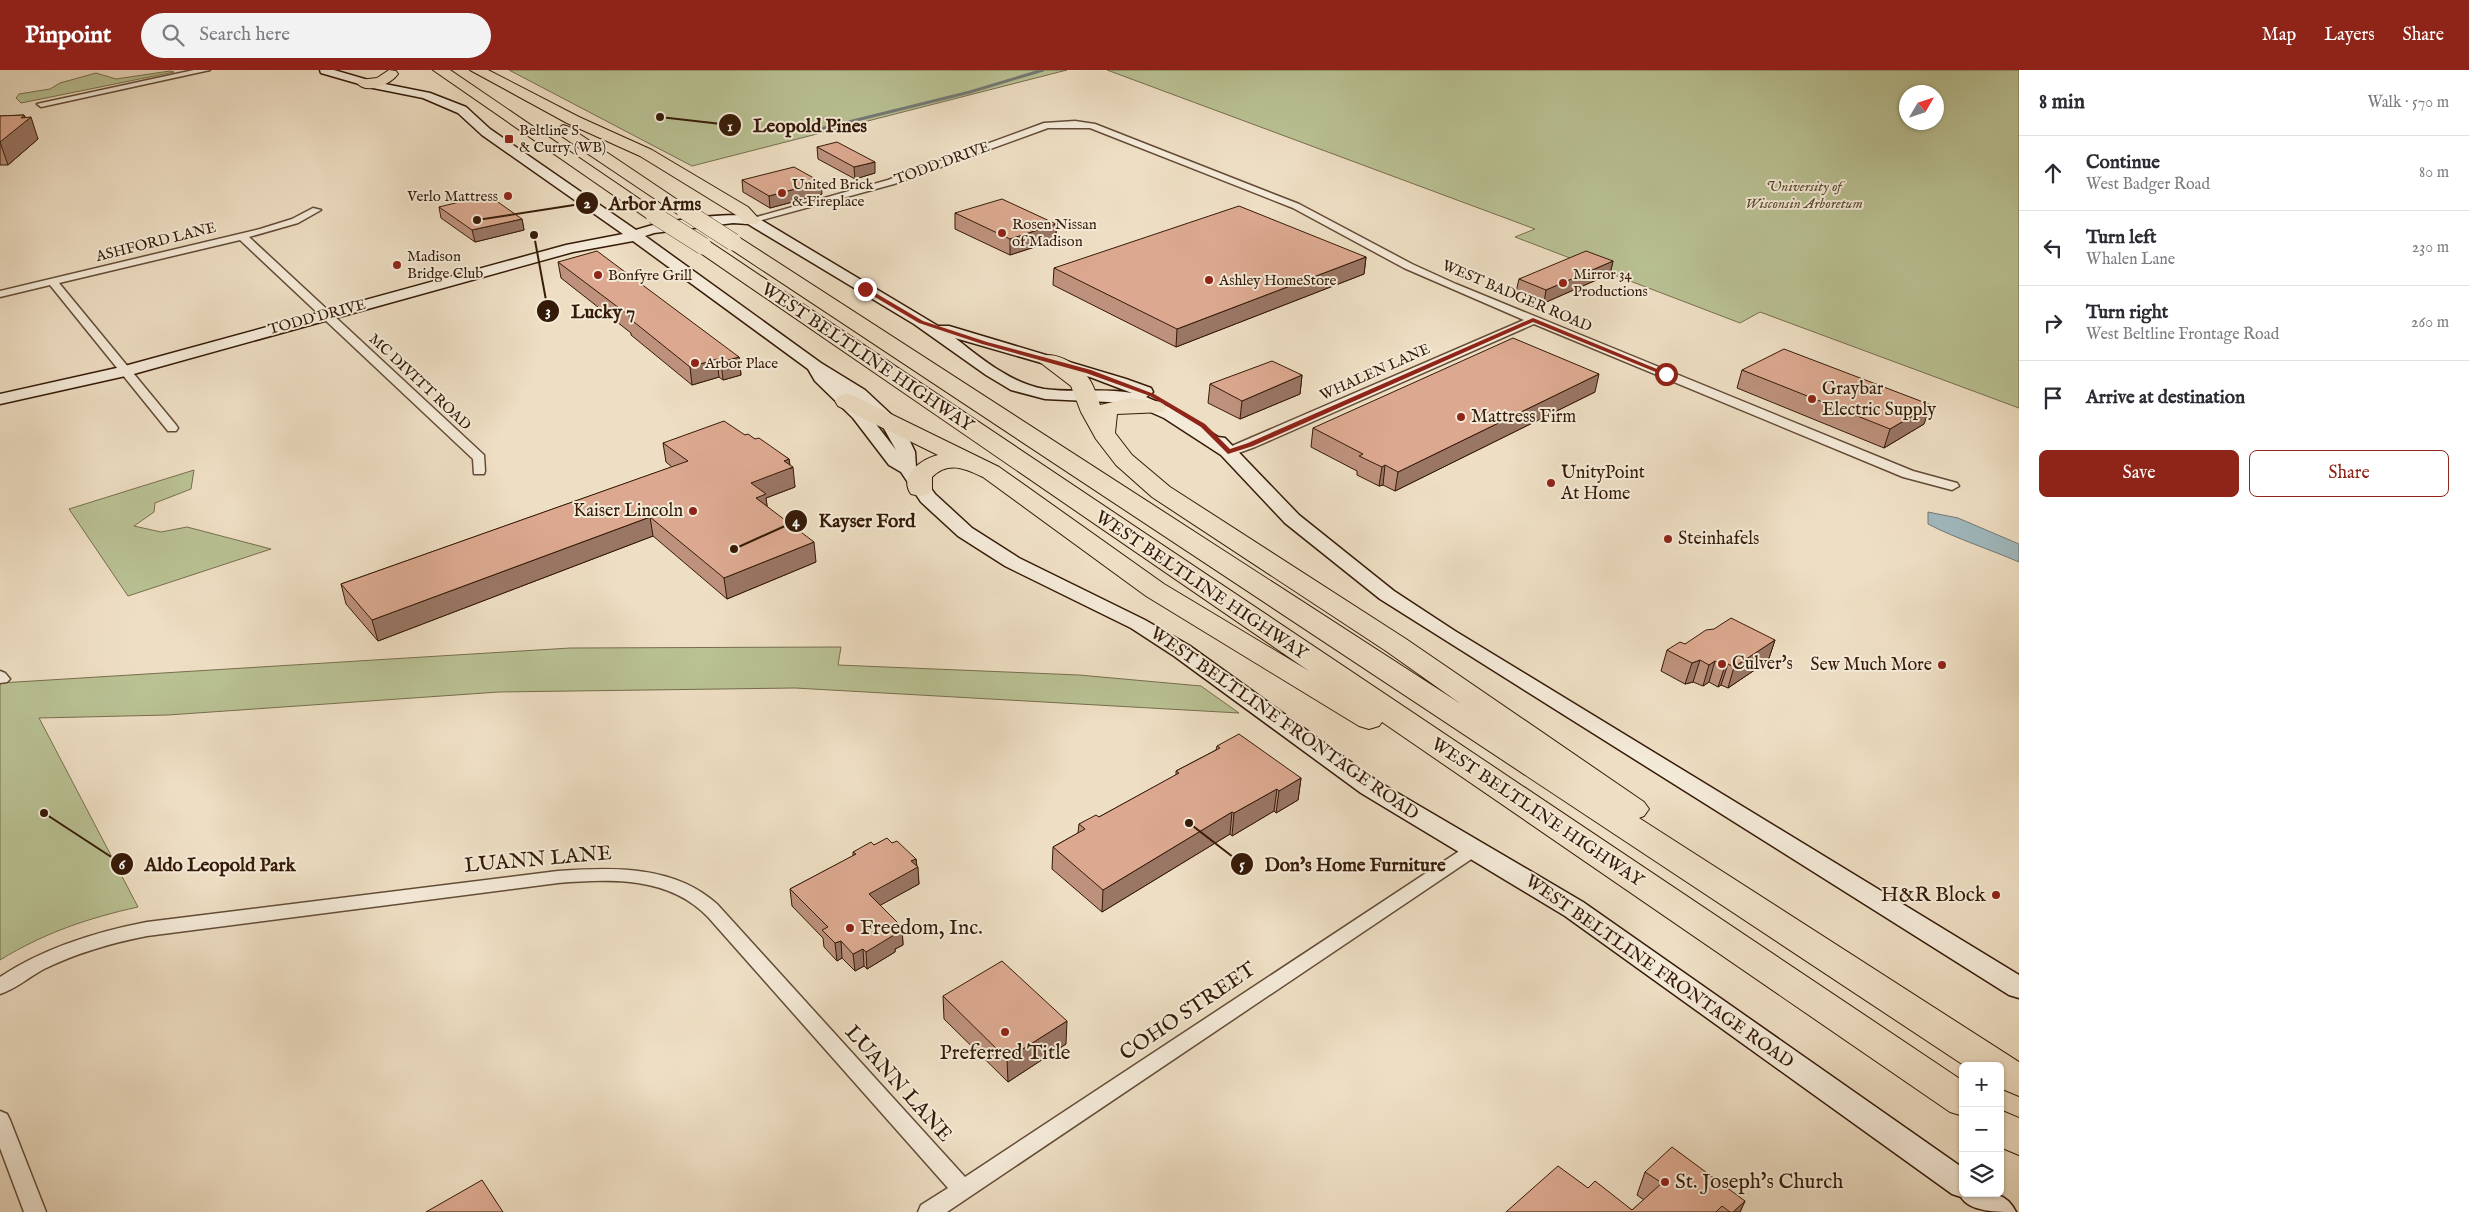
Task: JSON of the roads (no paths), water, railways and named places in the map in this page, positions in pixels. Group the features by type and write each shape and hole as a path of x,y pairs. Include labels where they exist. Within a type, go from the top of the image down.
{"highway":[{"name":"WEST BELTLINE HIGHWAY","path":"440,70 703,246 1959,1098"},
{"name":"WEST BELTLINE HIGHWAY","path":"471,70 1990,1062"},
{"path":"477,70 550,109 670,166 742,211 751,220"},
{"path":"364,83 386,80 391,82"},
{"path":"1048,360 1074,375 1081,382 1085,395 1104,434 1124,460 1161,492 1427,665 1991,1062"},
{"path":"846,401 970,460 1013,486 1155,590 1737,948"},
{"path":"1104,434 1104,418 1107,410 1116,406 1128,405 1155,407"},
{"path":"920,489 920,477 928,467 942,461 970,460"},
{"name":"WEST BELTLINE HIGHWAY","path":"2004,1071 2019,1082"},
{"path":"2004,1129 2019,1139"}],"street":[{"path":"41,104 206,70"},
{"name":"WEST BELTLINE FRONTAGE ROAD","path":"324,71 341,81 391,82 444,101 462,110 815,366 833,374 851,386 879,410 889,423 908,458 907,468"},
{"name":"WEST BELTLINE FRONTAGE ROAD","path":"324,71 364,83"},
{"name":"TODD DRIVE","path":"0,399 124,371 563,250 634,236 660,238 741,227 751,220 779,214 891,182 1047,125 1075,124"},
{"name":"WEST BADGER ROAD","path":"1075,124 1105,130 1296,206 1408,266 1533,320 1908,474 1952,486"},
{"name":"ASHFORD LANE","path":"0,294 243,236 295,221 316,210"},
{"path":"751,220 921,322 952,345 1015,385 1045,394 1111,395 1134,399 1155,407 1228,452"},
{"name":"MC DIVITT ROAD","path":"243,236 479,458 481,464 478,471"},
{"path":"53,282 172,428"},
{"name":"WHALEN LANE","path":"1228,452 1266,438 1533,320"},
{"path":"921,322 984,343 1124,383 1152,395 1203,426 1292,519 1387,596 1448,636 1643,754 2019,988"},
{"name":"WEST BELTLINE FRONTAGE ROAD","path":"815,366 820,377 846,401 895,461 907,468 920,489 952,522 1012,562 1160,636 1370,787 1582,914 1959,1183"},
{"name":"COHO STREET","path":"929,1212 1473,850"},
{"name":"LUANN LANE","path":"0,986 51,957 115,934 558,877 632,874 679,888 703,902 962,1189"},
{"path":"0,1120 34,1212"},
{"path":"1979,1197 2000,1212"}],"water":[{"path":"1928,512 1958,518 2019,544 2019,562 1928,524"}],"waterway":[{"path":"812,131 970,92 1043,70"}],"place":[{"name":"Leopold Pines","path":"660,117"},
{"name":"Beltline S & Curry (WB)","path":"509,139"},
{"name":"United Brick & Fireplace","path":"782,193"},
{"name":"Verlo Mattress","path":"508,196"},
{"name":"Arbor Arms","path":"477,220"},
{"name":"Rosen Nissan of Madison","path":"1002,233"},
{"name":"Lucky 7","path":"534,235"},
{"name":"Madison Bridge Club","path":"397,265"},
{"name":"Bonfyre Grill","path":"598,275"},
{"name":"Ashley HomeStore","path":"1209,280"},
{"name":"Mirror 34 Productions","path":"1563,283"},
{"name":"Arbor Place","path":"695,363"},
{"name":"Graybar Electric Supply","path":"1812,399"},
{"name":"Mattress Firm","path":"1461,417"},
{"name":"UnityPoint At Home","path":"1551,483"},
{"name":"Kaiser Lincoln","path":"693,511"},
{"name":"Steinhafels","path":"1668,539"},
{"name":"Kayser Ford","path":"734,549"},
{"name":"Culver's","path":"1722,664"},
{"name":"Sew Much More","path":"1942,665"},
{"name":"Aldo Leopold Park","path":"44,813"},
{"name":"Don's Home Furniture","path":"1189,823"},
{"name":"H&R Block","path":"1996,895"},
{"name":"Freedom, Inc.","path":"850,928"},
{"name":"Preferred Title","path":"1005,1032"},
{"name":"St. Joseph's Church","path":"1665,1182"}],"park label":[{"name":"University of Wisconsin Arboretum","path":"1804,194"}]}
